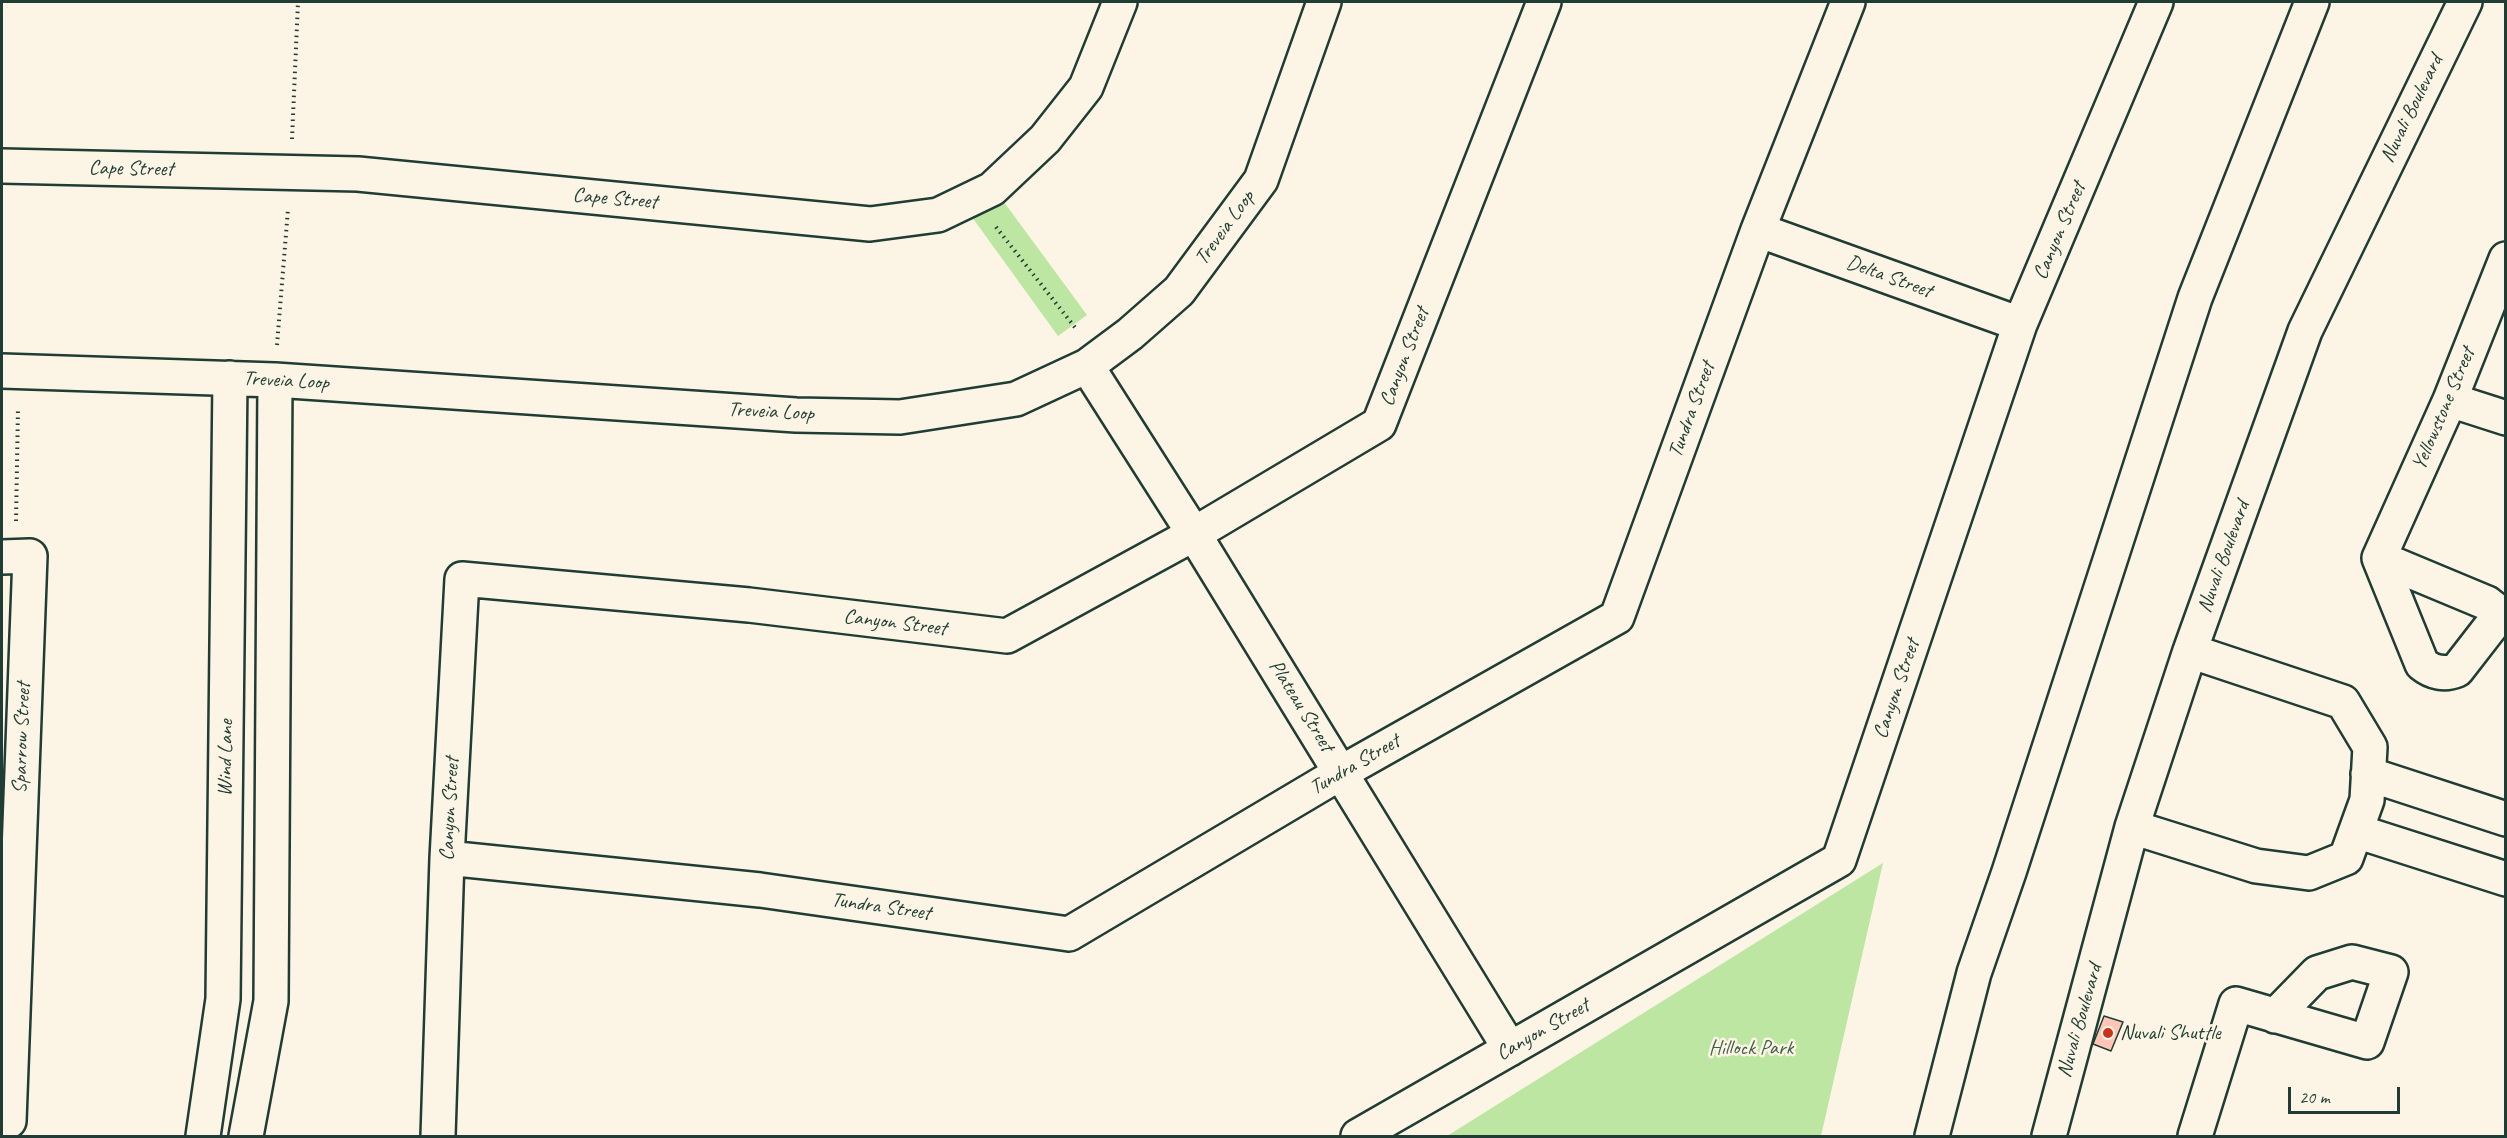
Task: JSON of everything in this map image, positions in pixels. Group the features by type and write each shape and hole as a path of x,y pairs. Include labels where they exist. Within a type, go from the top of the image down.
{"street":[{"name":"Cape Street","path":"2,166 358,174 870,224 938,215 992,189 1044,139 1086,87 1120,2"},
{"name":"Treveia Loop","path":"10,371 275,380 796,415 900,417 1016,399 1093,362 1130,334 1179,291 1261,180 1324,2"},
{"name":"Canyon Street","path":"438,1137 447,858 462,579 749,605 1006,636 1194,534 1378,424 1544,2"},
{"name":"Tundra Street","path":"447,858 760,890 1069,934 1342,772 1617,617 1758,230 1848,2"},
{"name":"Canyon Street","path":"1358,1137 1839,860 2020,324 2156,2"},
{"path":"1932,1137 1974,973 2013,862 2195,298 2312,2"},
{"name":"Nuvali Boulevard","path":"2049,1137 2132,827 2190,651 2305,331 2465,2"},
{"name":"Delta Street","path":"1758,230 2020,324"},
{"name":"Yellowstone Street","path":"2379,558 2450,400 2505,259"},
{"name":"Plateau Street","path":"1093,362 1194,534 1510,1049"},
{"name":"Wind Lane","path":"203,1137 223,999 230,378"},
{"path":"246,1137 272,1001 275,380"},
{"path":"2450,400 2505,418"},
{"name":"Sparrow Street","path":"2,1122 9,1121 10,834 30,556 8,557"},
{"path":"2132,827 2256,866 2310,873 2346,858 2367,800 2370,747 2343,702 2190,651"},
{"path":"2368,774 2505,819"},
{"path":"2356,831 2505,879"},
{"path":"2195,1137 2236,1004 2275,1016"}],"path":[{"path":"974,198 1093,362"},
{"path":"8,557 10,371"}],"green space":[{"path":"1001,198 1087,315 1058,336 969,213"},
{"name":"Hillock Park","path":"1883,863 1821,1136 1447,1136"}],"building":[{"name":"Nuvali Shuttle","path":"2104,1016 2123,1022 2111,1051 2093,1044"}],"place":[{"name":"Nuvali Shuttle","path":"2108,1033"}]}
